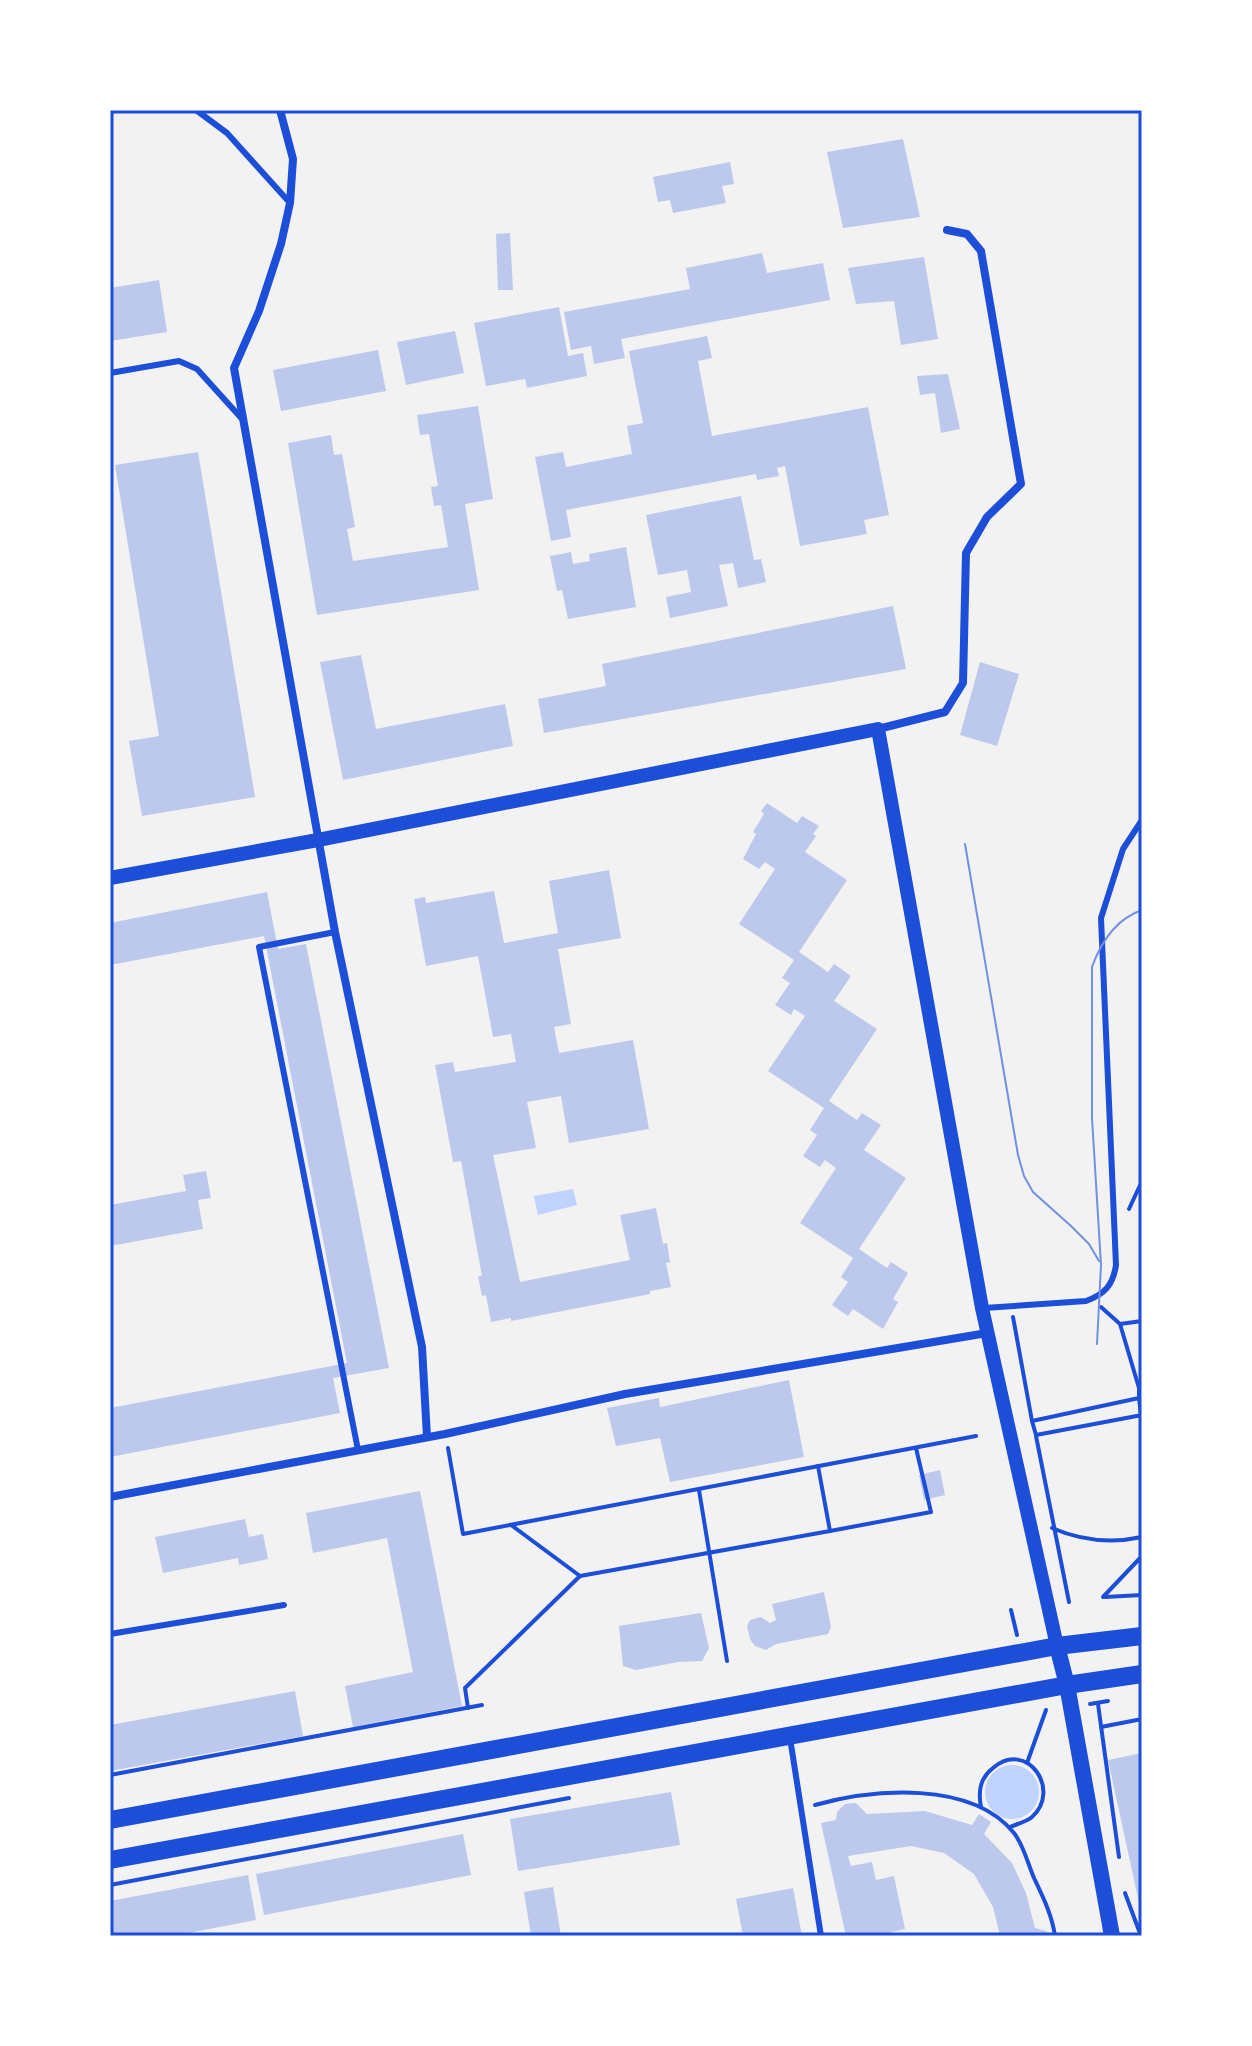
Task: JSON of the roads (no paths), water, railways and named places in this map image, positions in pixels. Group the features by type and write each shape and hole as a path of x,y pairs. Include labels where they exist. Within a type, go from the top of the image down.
{"main road":[{"path":"110,1820 1057,1646 1142,1636"},
{"path":"1057,1646 1067,1685 1112,1936"},
{"path":"110,1860 1067,1685 1142,1674"}],"street":[{"path":"280,110 293,159 290,203 281,244 234,368 335,932 422,1347 427,1437"},
{"path":"110,878 878,729 945,712 963,683 966,553 987,517 1021,484 981,251 967,234 947,230"},
{"path":"878,729 982,1308 1057,1646"},
{"path":"110,1497 445,1434 625,1394 987,1333"}],"lane":[{"path":"196,110 227,133 290,203"},
{"path":"110,373 179,361 197,369 243,420"},
{"path":"982,1308 1092,1298 1101,1296 1114,1280 1116,1265 1101,918 1123,849 1142,820"},
{"path":"335,932 259,947 358,1450"},
{"path":"110,1634 284,1605"},
{"path":"790,1736 821,1936"}],"water":[{"path":"573,1189 577,1205 538,1215 533,1193 534,1196"},
{"path":"1012,1765 1031,1773 1039,1792 1031,1811 1012,1819 993,1811 985,1792 993,1773"}],"tram line":[{"path":"965,844 1024,1176 1033,1192 1089,1244 1099,1261"},
{"path":"1097,1344 1101,1265 1092,1118 1092,967 1117,925 1142,910"}]}
